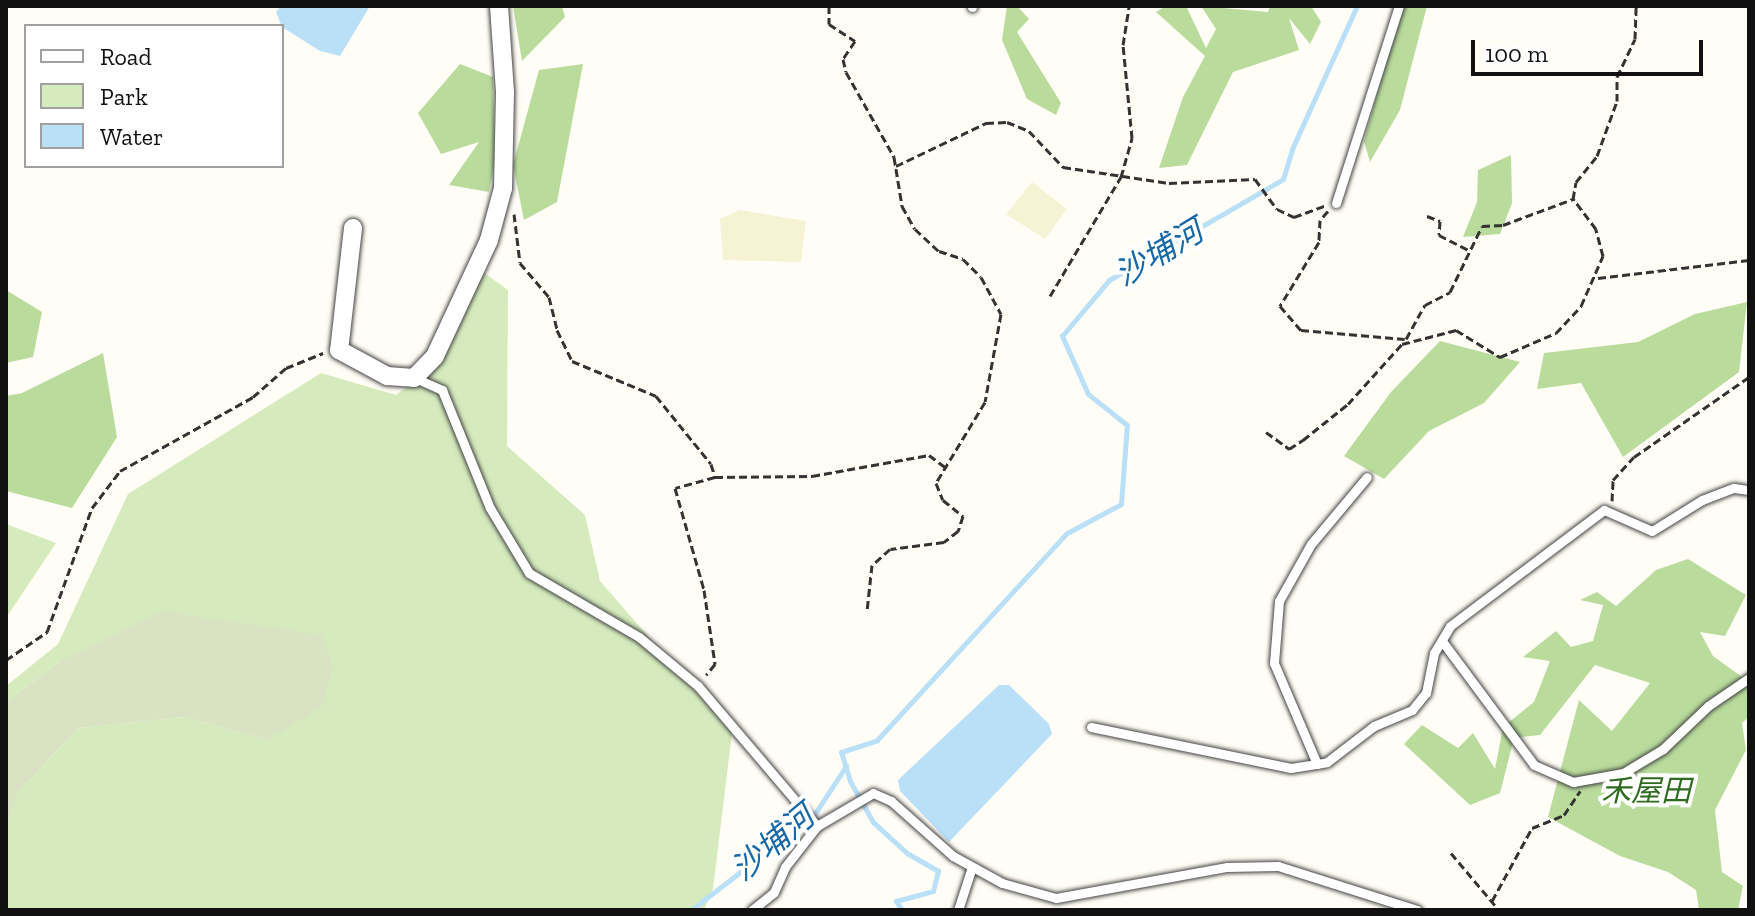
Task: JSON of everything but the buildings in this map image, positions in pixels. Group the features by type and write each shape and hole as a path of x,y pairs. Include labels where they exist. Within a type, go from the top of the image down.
{"street":[{"path":"353,228 339,350 387,376 414,378 435,356 489,240 503,188 505,92 499,6"}],"lane":[{"path":"1336,203 1399,6"},
{"path":"414,378 442,390 490,508 529,573 639,637 698,686 806,809 817,826"},
{"path":"1317,764 1274,663 1279,601 1311,544 1367,477"},
{"path":"1091,727 1291,768 1327,762 1374,726 1412,710 1426,693 1442,641 1450,626 1604,510 1652,531 1702,500 1734,488 1749,490"},
{"path":"1442,641 1534,765 1573,782 1623,773 1663,749 1708,706 1749,678"},
{"path":"752,910 774,892 785,867 817,826 873,793 891,801 972,867 1002,883 1056,898 1227,867 1278,866 1417,910"},
{"path":"958,910 972,867"}],"path":[{"path":"829,6 829,24 855,41 843,59 846,72 896,167 902,206 915,229 981,277 1001,314 985,402 936,483 943,500 963,516 958,531 944,542 890,549 872,565 867,611"},
{"path":"1050,296 1121,177 1132,138 1123,45 1129,6"},
{"path":"1336,203 1320,220 1319,242 1280,306 1301,330 1404,342 1456,330 1500,357 1556,333 1581,306 1596,278 1603,256 1596,229 1573,199 1576,182 1597,156 1617,101 1617,77 1635,39 1636,6"},
{"path":"896,167 986,123 1007,122 1029,131 1063,167 1169,183 1255,179 1277,209 1294,217 1336,203"},
{"path":"503,188 516,220 520,263 549,297 557,330 572,361 656,396 711,464 715,477"},
{"path":"1266,432 1289,449 1348,404 1404,342 1425,305 1450,292 1482,226 1503,225 1573,199"},
{"path":"1427,216 1440,221 1439,235 1470,251"},
{"path":"1596,278 1749,260"},
{"path":"6,660 47,632 92,508 120,471 253,397 286,368 339,350"},
{"path":"1611,514 1613,480 1634,457 1749,377"},
{"path":"698,686 715,664 704,590 675,488 715,477 812,476 929,455 945,467"},
{"path":"1492,901 1532,828 1574,807 1584,780"},
{"path":"1451,853 1499,910"}],"shaded area":[{"path":"1032,182 1067,209 1045,239 1006,214"},
{"path":"740,210 806,221 801,262 723,260 720,219"}],"green space":[{"path":"513,6 562,6 565,17 522,61"},
{"path":"1007,6 1017,6 1029,19 1017,32 1061,103 1056,115 1027,99 1002,40"},
{"path":"1166,6 1186,6 1206,48 1216,29 1201,6 1268,12 1270,6 1311,6 1321,22 1310,44 1289,18 1299,50 1233,72 1187,165 1159,168 1183,97 1205,56 1156,12"},
{"path":"1402,6 1427,6 1400,110 1370,162 1364,141"},
{"path":"460,64 493,77 495,159 489,192 449,185 479,142 441,154 418,113"},
{"path":"583,64 557,202 524,220 513,165 539,70"},
{"path":"1511,155 1512,203 1500,234 1463,237 1477,202 1478,170"},
{"path":"483,272 508,290 507,446 585,515 600,581 732,733 713,889 704,910 6,910 6,829 17,794 78,728 185,717 268,740 62,660 6,702 6,686 58,644 128,494 321,373 396,395 444,357"},
{"path":"6,290 42,312 33,357 6,363"},
{"path":"1747,302 1739,372 1623,457 1581,383 1537,389 1544,353 1638,342 1695,314"},
{"path":"1440,341 1520,362 1484,403 1429,431 1384,479 1344,456 1391,392"},
{"path":"103,353 117,437 72,508 6,491 6,396 22,393"},
{"path":"6,524 56,543 6,618"},
{"name":"禾屋田","path":"1688,559 1746,595 1725,636 1700,632 1713,656 1742,677 1749,671 1749,717 1742,723 1746,750 1715,810 1722,872 1743,886 1738,910 1699,910 1696,890 1668,872 1620,856 1548,817 1579,700 1612,731 1650,683 1595,665 1540,735 1514,738 1500,793 1470,805 1404,744 1422,725 1458,748 1473,733 1495,769 1503,727 1534,702 1550,661 1523,657 1556,631 1571,647 1593,641 1603,605 1580,600 1597,592 1616,606 1656,570"},
{"path":"162,611 321,635 332,665 323,706 268,740 185,717 78,728 17,794 6,829 6,702 62,660"}],"water":[{"path":"281,6 370,6 340,56 320,51 284,28 276,12"},
{"path":"999,685 1009,685 1049,724 1052,734 949,842 900,791 898,780"}],"waterway":[{"name":"沙埔河","path":"902,910 896,901 933,891 938,871 908,854 873,822 850,781 841,752 877,740 1067,533 1121,504 1127,425 1088,394 1062,336 1109,280 1283,179 1292,149 1357,6"},
{"name":"沙埔河","path":"691,910 814,815 846,766"}]}
